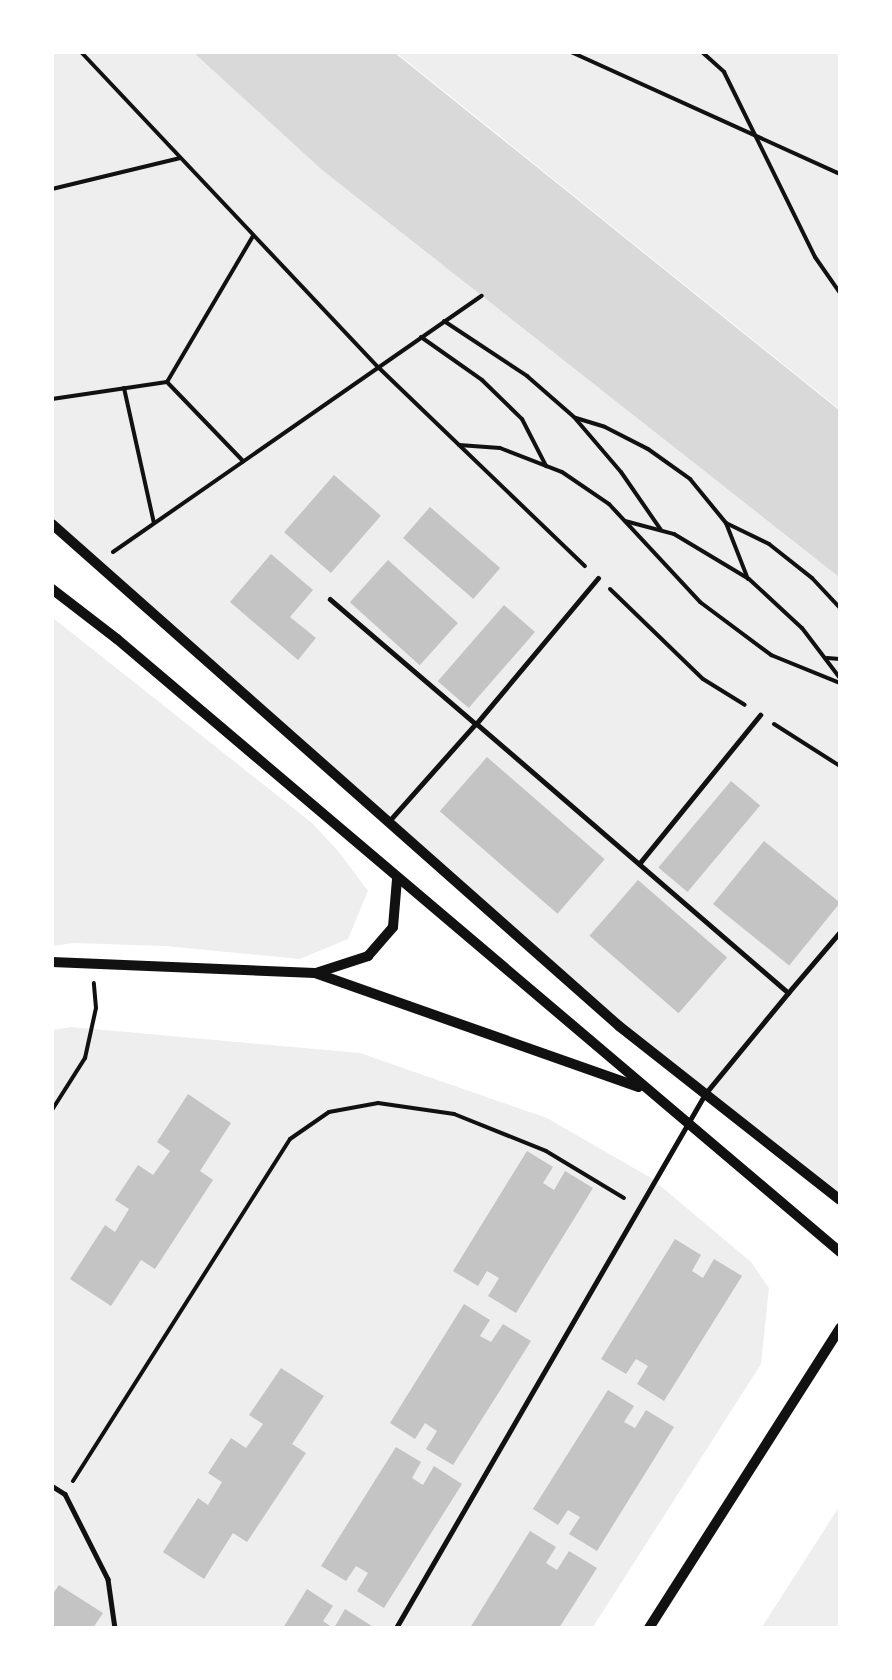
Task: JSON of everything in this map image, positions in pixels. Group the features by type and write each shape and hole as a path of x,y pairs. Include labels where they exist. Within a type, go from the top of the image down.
{"street":[{"path":"52,524 615,1023 840,1200"},
{"path":"52,589 686,1125 840,1252"},
{"path":"315,973 368,957 393,927 397,879"},
{"path":"52,962 315,973 646,1090"},
{"path":"649,1628 840,1328"}],"lane":[{"path":"388,823 598,578"},
{"path":"330,599 788,993"},
{"path":"639,864 760,715"},
{"path":"396,1628 705,1094 840,932"},
{"path":"52,1486 65,1494 108,1579 115,1628"}],"path":[{"path":"81,52 378,367 703,679 840,766"},
{"path":"571,52 756,138 840,174"},
{"path":"585,60 586,52"},
{"path":"702,52 724,72 814,257 840,293"},
{"path":"52,189 180,158"},
{"path":"167,382 253,236"},
{"path":"96,564 482,296"},
{"path":"444,321 527,376 574,417 621,472 661,530"},
{"path":"421,337 482,380 522,419 546,466"},
{"path":"52,399 167,382"},
{"path":"167,382 243,461"},
{"path":"124,388 154,523"},
{"path":"574,417 605,427 648,449 690,479 726,523 748,579"},
{"path":"459,445 500,448 562,472 609,504 700,602 771,655 840,683"},
{"path":"624,520 661,530 714,555 748,579 802,628 840,678"},
{"path":"726,523 769,544 812,578 840,608"},
{"path":"827,658 840,659"},
{"path":"52,1110 85,1058 96,1008 93,962"},
{"path":"65,1494 290,1139 329,1112 378,1103 454,1114 546,1150 638,1207"}],"shaded area":[{"path":"52,53 194,53 322,170 839,577 839,1200 619,1026 53,524"},
{"path":"194,53 395,53 839,410 839,577 322,170"},
{"path":"395,53 839,53 839,409 399,55"},
{"path":"53,618 312,823 339,852 368,891 348,939 300,959 165,946 74,943 53,946"},
{"path":"71,1027 360,1053 547,1118 651,1178 751,1262 769,1288 761,1364 593,1627 53,1628 53,1030"},
{"path":"839,1507 839,1627 762,1627"}],"building":[{"path":"334,475 381,516 331,573 284,532"},
{"path":"430,507 500,568 473,599 403,538"},
{"path":"271,554 313,590 290,617 316,638 298,660 230,602"},
{"path":"388,560 458,623 420,665 350,602"},
{"path":"504,605 535,632 469,708 438,681"},
{"path":"487,757 605,859 557,914 440,811"},
{"path":"731,781 760,805 687,892 658,868"},
{"path":"764,841 840,903 789,966 713,904"},
{"path":"638,880 727,957 679,1013 589,936"},
{"path":"188,1094 231,1123 200,1171 213,1180 155,1269 141,1260 111,1306 70,1279 105,1225 115,1232 129,1209 115,1200 138,1165 153,1175 170,1151 157,1142"},
{"path":"527,1151 553,1167 543,1183 554,1190 565,1171 593,1188 516,1313 488,1296 499,1278 487,1271 478,1286 453,1271"},
{"path":"675,1239 701,1255 692,1271 703,1278 714,1259 742,1276 664,1401 637,1384 648,1366 636,1359 626,1374 601,1359"},
{"path":"464,1304 490,1320 480,1336 491,1342 503,1324 531,1341 453,1465 426,1449 437,1431 425,1423 415,1439 390,1423"},
{"path":"281,1368 324,1396 292,1444 306,1453 247,1542 233,1533 204,1579 163,1552 198,1498 208,1505 222,1482 208,1473 231,1438 246,1448 263,1424 249,1415"},
{"path":"608,1390 634,1406 624,1422 635,1428 646,1410 674,1427 597,1551 569,1534 580,1517 568,1510 558,1525 533,1509"},
{"path":"396,1447 421,1462 412,1478 423,1485 434,1466 462,1484 384,1608 357,1591 368,1573 356,1566 346,1581 321,1566"},
{"path":"530,1531 556,1547 546,1563 557,1570 569,1551 597,1568 559,1628 470,1628"},
{"path":"59,1585 103,1613 93,1628 52,1628 52,1595"},
{"path":"307,1589 333,1606 323,1621 333,1628 283,1628"},
{"path":"345,1609 375,1628 334,1628"}]}
